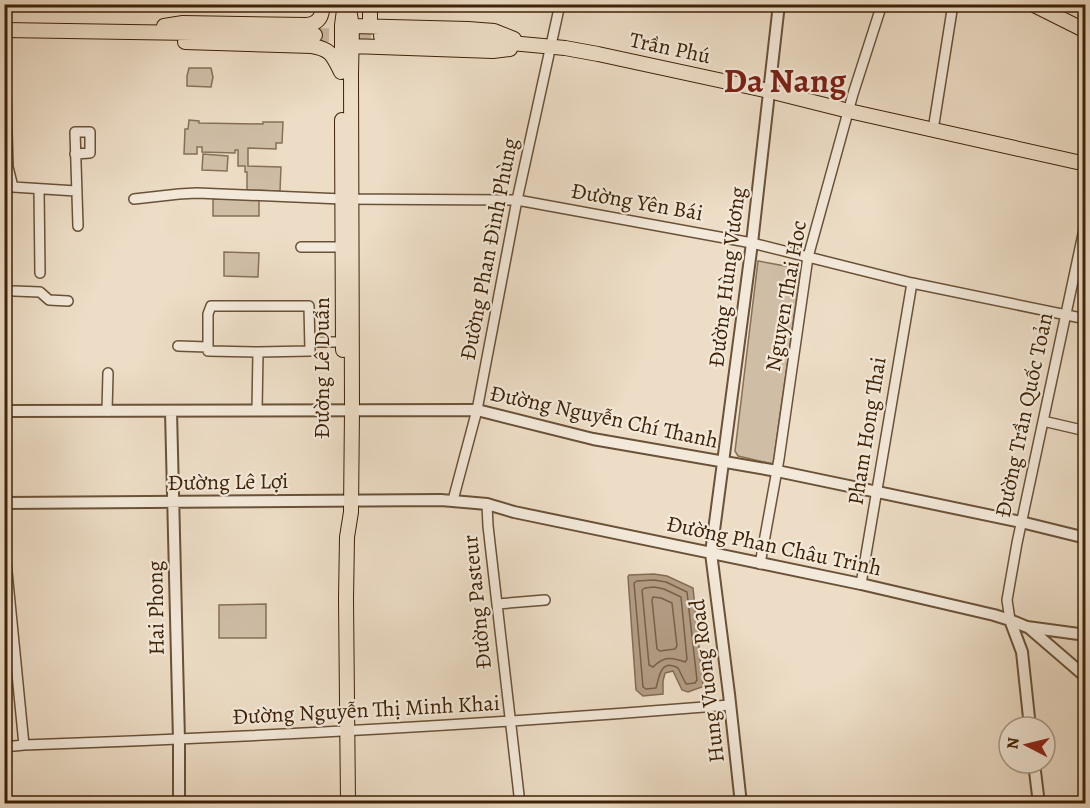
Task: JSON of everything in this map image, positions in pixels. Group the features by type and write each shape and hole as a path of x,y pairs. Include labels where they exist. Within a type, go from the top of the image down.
{"main road":[{"path":"323,4 333,11 345,4"},
{"path":"126,32 183,23 307,25 313,24 320,18 323,4"},
{"name":"Đường Lê Duẩn","path":"345,4 352,26 346,74"},
{"name":"Đường Lê Duẩn","path":"345,4 342,25 346,74 347,500 351,512 347,537 346,599 348,804"},
{"path":"370,4 370,26"},
{"path":"1032,4 1086,31"},
{"path":"352,26 494,31 533,45"},
{"path":"4,30 315,35"},
{"path":"126,32 186,42 323,48 332,55 346,74 377,41"},
{"name":"Trần Phú","path":"351,46 377,41 468,39 606,55 1086,164"},
{"name":"Đường Lê Duẩn","path":"347,199 342,247 343,342 348,409"}],"street":[{"name":"Đường Phan Đình Phùng","path":"453,500 477,410 517,200 560,4"},
{"name":"Đường Hùng Vương","path":"711,553 752,243 779,4"},
{"name":"Nguyen Thai Hoc","path":"760,564 777,471 808,257 882,4"},
{"path":"933,130 953,4"},
{"path":"4,30 6,158 13,187 76,191"},
{"path":"75,154 78,226"},
{"path":"39,189 40,273"},
{"name":"Đường Yên Bái","path":"134,199 197,194 347,199 517,200 752,243 912,283 1086,319"},
{"name":"Đường Trần Quốc Toản","path":"1010,620 1007,600 1021,522 1086,220"},
{"path":"301,247 342,247"},
{"name":"Pham Hong Thai","path":"861,584 912,283"},
{"path":"14,291 40,292 48,300 68,301"},
{"path":"178,346 208,349 258,352 310,351 309,306 211,306 208,314 208,349"},
{"path":"309,342 343,342"},
{"path":"257,410 258,352"},
{"path":"107,411 108,374"},
{"name":"Đường Nguyễn Chí Thanh","path":"4,411 477,410 593,439 777,471 1021,522 1086,538"},
{"name":"Hai Phong","path":"171,411 179,804"},
{"path":"1042,421 1086,431"},
{"name":"Đường Lê Lợi","path":"4,503 173,502 284,498 453,500"},
{"name":"Đường Phan Châu Trinh","path":"453,500 487,504 525,514 861,584 1010,620 1027,627 1086,635"},
{"name":"Đường Pasteur","path":"487,504 520,804"},
{"path":"4,541 24,745"},
{"name":"Hung Vuong Road","path":"711,553 741,804"},
{"path":"497,604 545,600"},
{"path":"1010,620 1022,652 1029,715"},
{"path":"1027,627 1086,677"},
{"path":"1050,646 1058,630"},
{"name":"Đường Nguyễn Thị Minh Khai","path":"4,747 348,732 730,705"},
{"path":"1035,775 1039,804"}],"shaded area":[{"path":"189,68 211,68 213,77 211,87 187,86"},
{"path":"189,120 199,121 199,123 283,122 282,143 276,143 276,149 248,148 248,166 281,167 280,191 247,190 247,172 245,172 245,166 238,166 238,150 235,150 235,153 202,152 202,147 197,147 197,154 184,154 185,129 188,129"},
{"path":"203,154 228,156 227,171 202,170"},
{"path":"213,199 259,199 259,216 213,216"},
{"path":"224,252 259,253 258,277 224,276"},
{"path":"758,261 796,268 800,274 773,464 738,456 735,451"},
{"path":"266,604 266,638 219,638 219,605"}],"water":[{"path":"629,575 667,576 693,588 703,685 688,692 682,690 673,671 665,673 663,694 643,696 636,690 628,577"}],"tunnel":[{"path":"315,35 381,36"}],"district":[{"name":"Da Nang","path":"785,80"}]}
